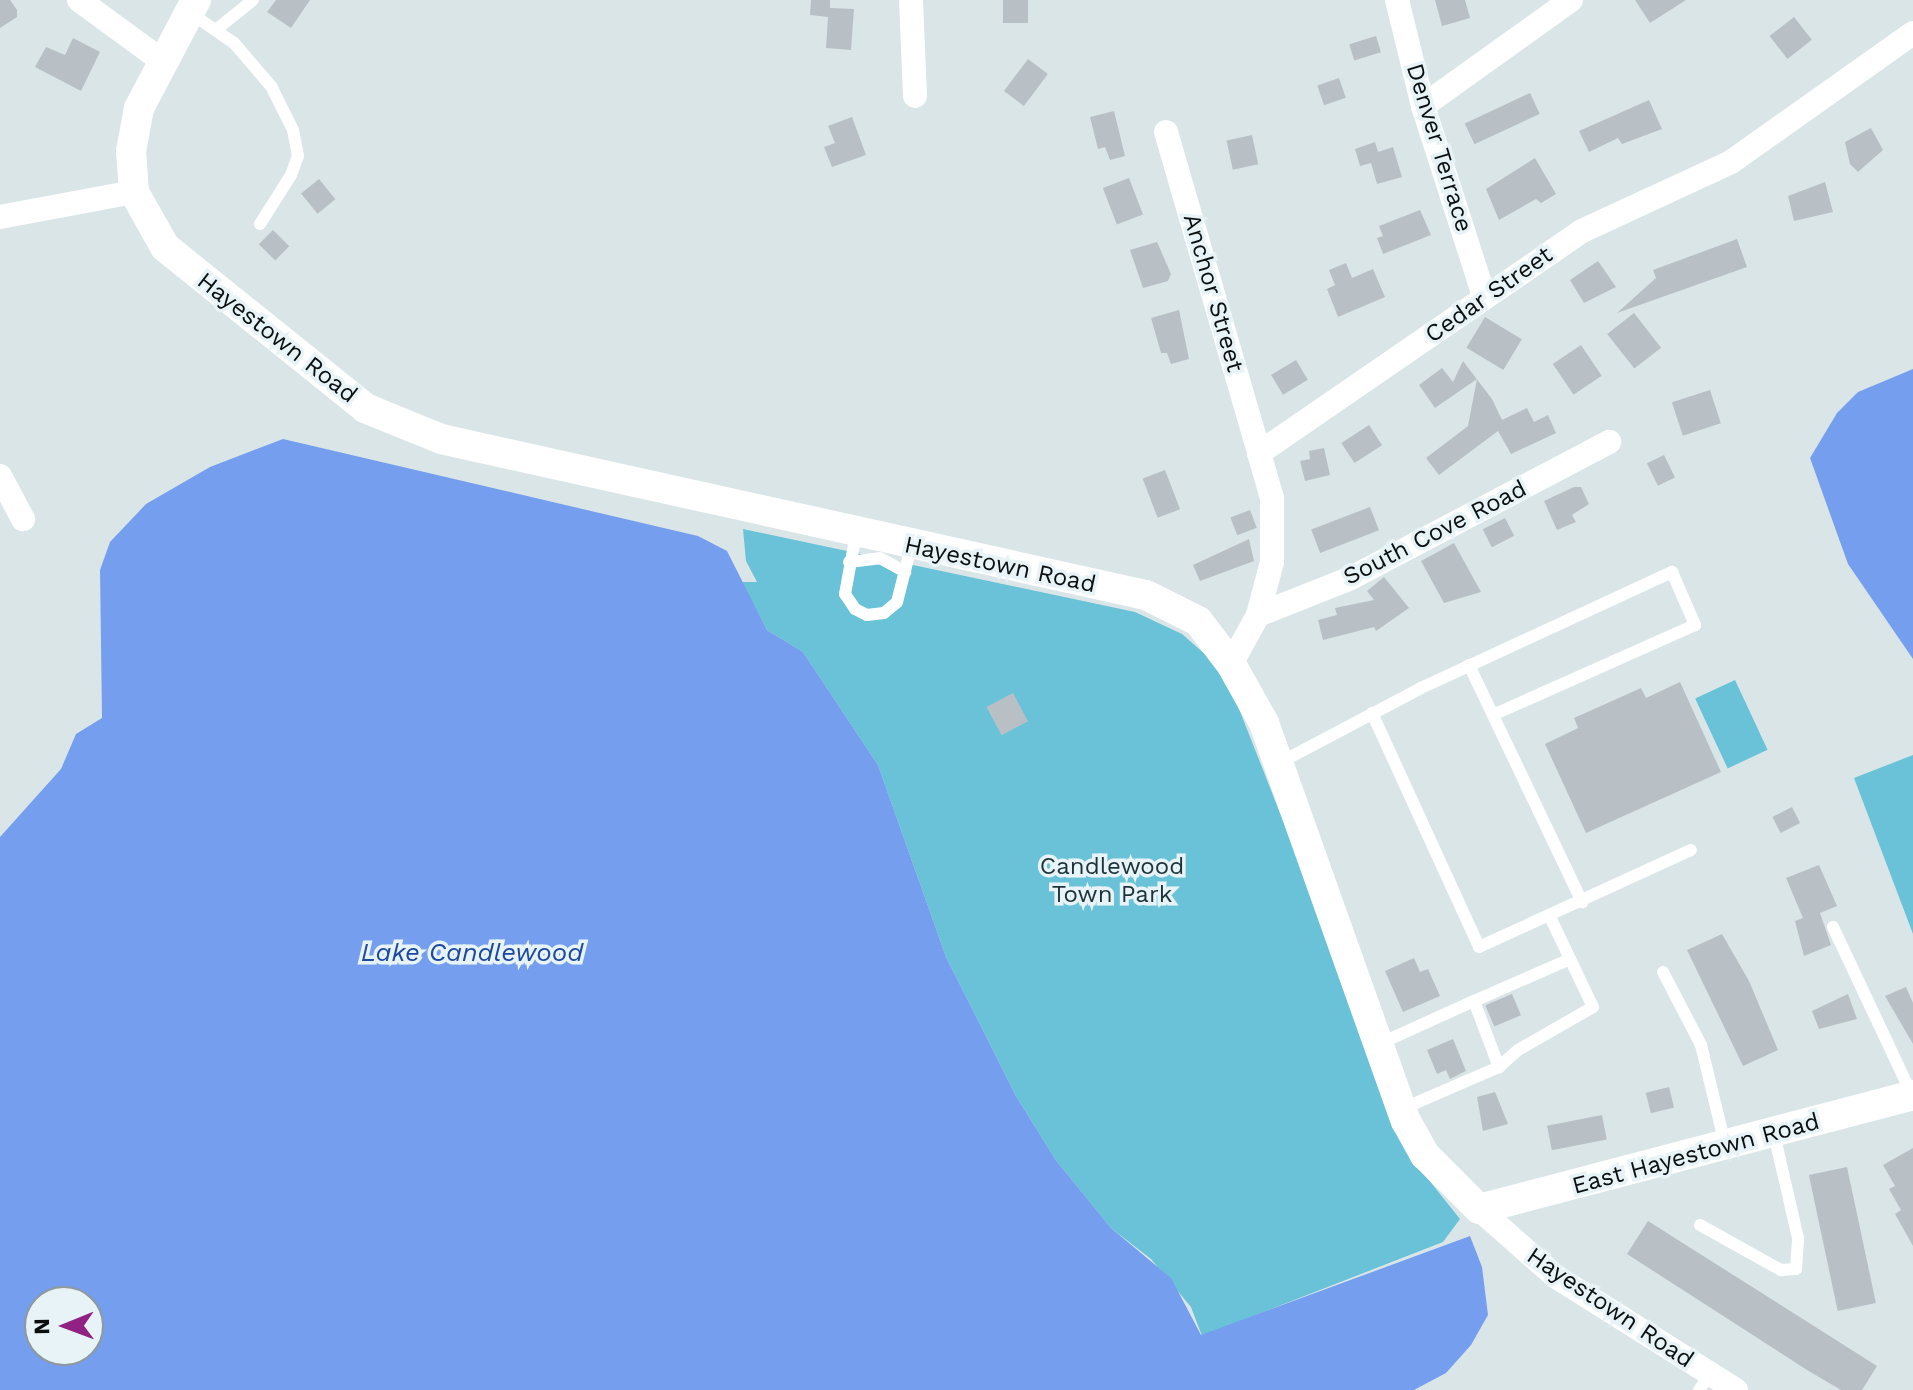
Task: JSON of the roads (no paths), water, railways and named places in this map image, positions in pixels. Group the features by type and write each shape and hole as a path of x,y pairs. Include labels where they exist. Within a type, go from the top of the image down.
{"street":[{"path":"79,0 161,60"},
{"path":"911,0 915,96"},
{"name":"Denver Terrace","path":"1397,0 1423,106 1484,296"},
{"path":"1423,106 1571,0"},
{"name":"Hayestown Road","path":"192,6 161,60 134,131 134,192 165,247 365,408 441,439 852,548 1146,595 1198,621 1231,664 1279,763 1402,1109 1425,1155 1479,1209 1555,1276 1704,1382 1736,1390"},
{"name":"Cedar Street","path":"1259,453 1582,231 1731,162 1913,33"},
{"name":"Anchor Street","path":"1166,132 1259,453"},
{"path":"0,217 134,192"},
{"name":"South Cove Road","path":"1258,615 1351,578 1609,442"},
{"path":"1231,664 1258,615 1272,562 1272,498 1259,453"},
{"path":"0,476 23,519"},
{"name":"East Hayestown Road","path":"1479,1209 1725,1147 1912,1095"}],"lane":[{"path":"217,29 253,0"},
{"path":"192,6 271,86 293,130 298,156 291,175 260,224"},
{"path":"852,548 845,594 855,609 867,615 884,613 897,602 908,559"},
{"path":"1279,763 1469,665 1672,572 1695,625 1493,715"},
{"path":"1469,665 1582,902"},
{"path":"1372,713 1479,947 1691,850"},
{"path":"1402,1109 1499,1067 1518,1050 1593,1007 1550,917"},
{"path":"1833,927 1912,1095"},
{"path":"1379,1044 1570,959"},
{"path":"1663,972 1701,1045 1725,1147"},
{"path":"1474,1001 1499,1067"},
{"path":"1700,1225 1781,1270 1796,1269 1798,1238 1774,1134"}],"water":[{"path":"1913,369 1913,659 1848,564 1810,458 1837,413 1858,392"},
{"name":"Lake Candlewood","path":"283,439 698,536 727,551 767,630 803,652 878,765 946,957 1016,1096 1055,1159 1111,1228 1171,1278 1201,1335 1470,1236 1482,1267 1488,1315 1471,1345 1446,1373 1414,1390 0,1390 0,837 61,769 76,734 102,718 100,570 110,542 146,504 210,467"}],"park label":[{"name":"Candlewood Town Park","path":"1112,881"}]}
